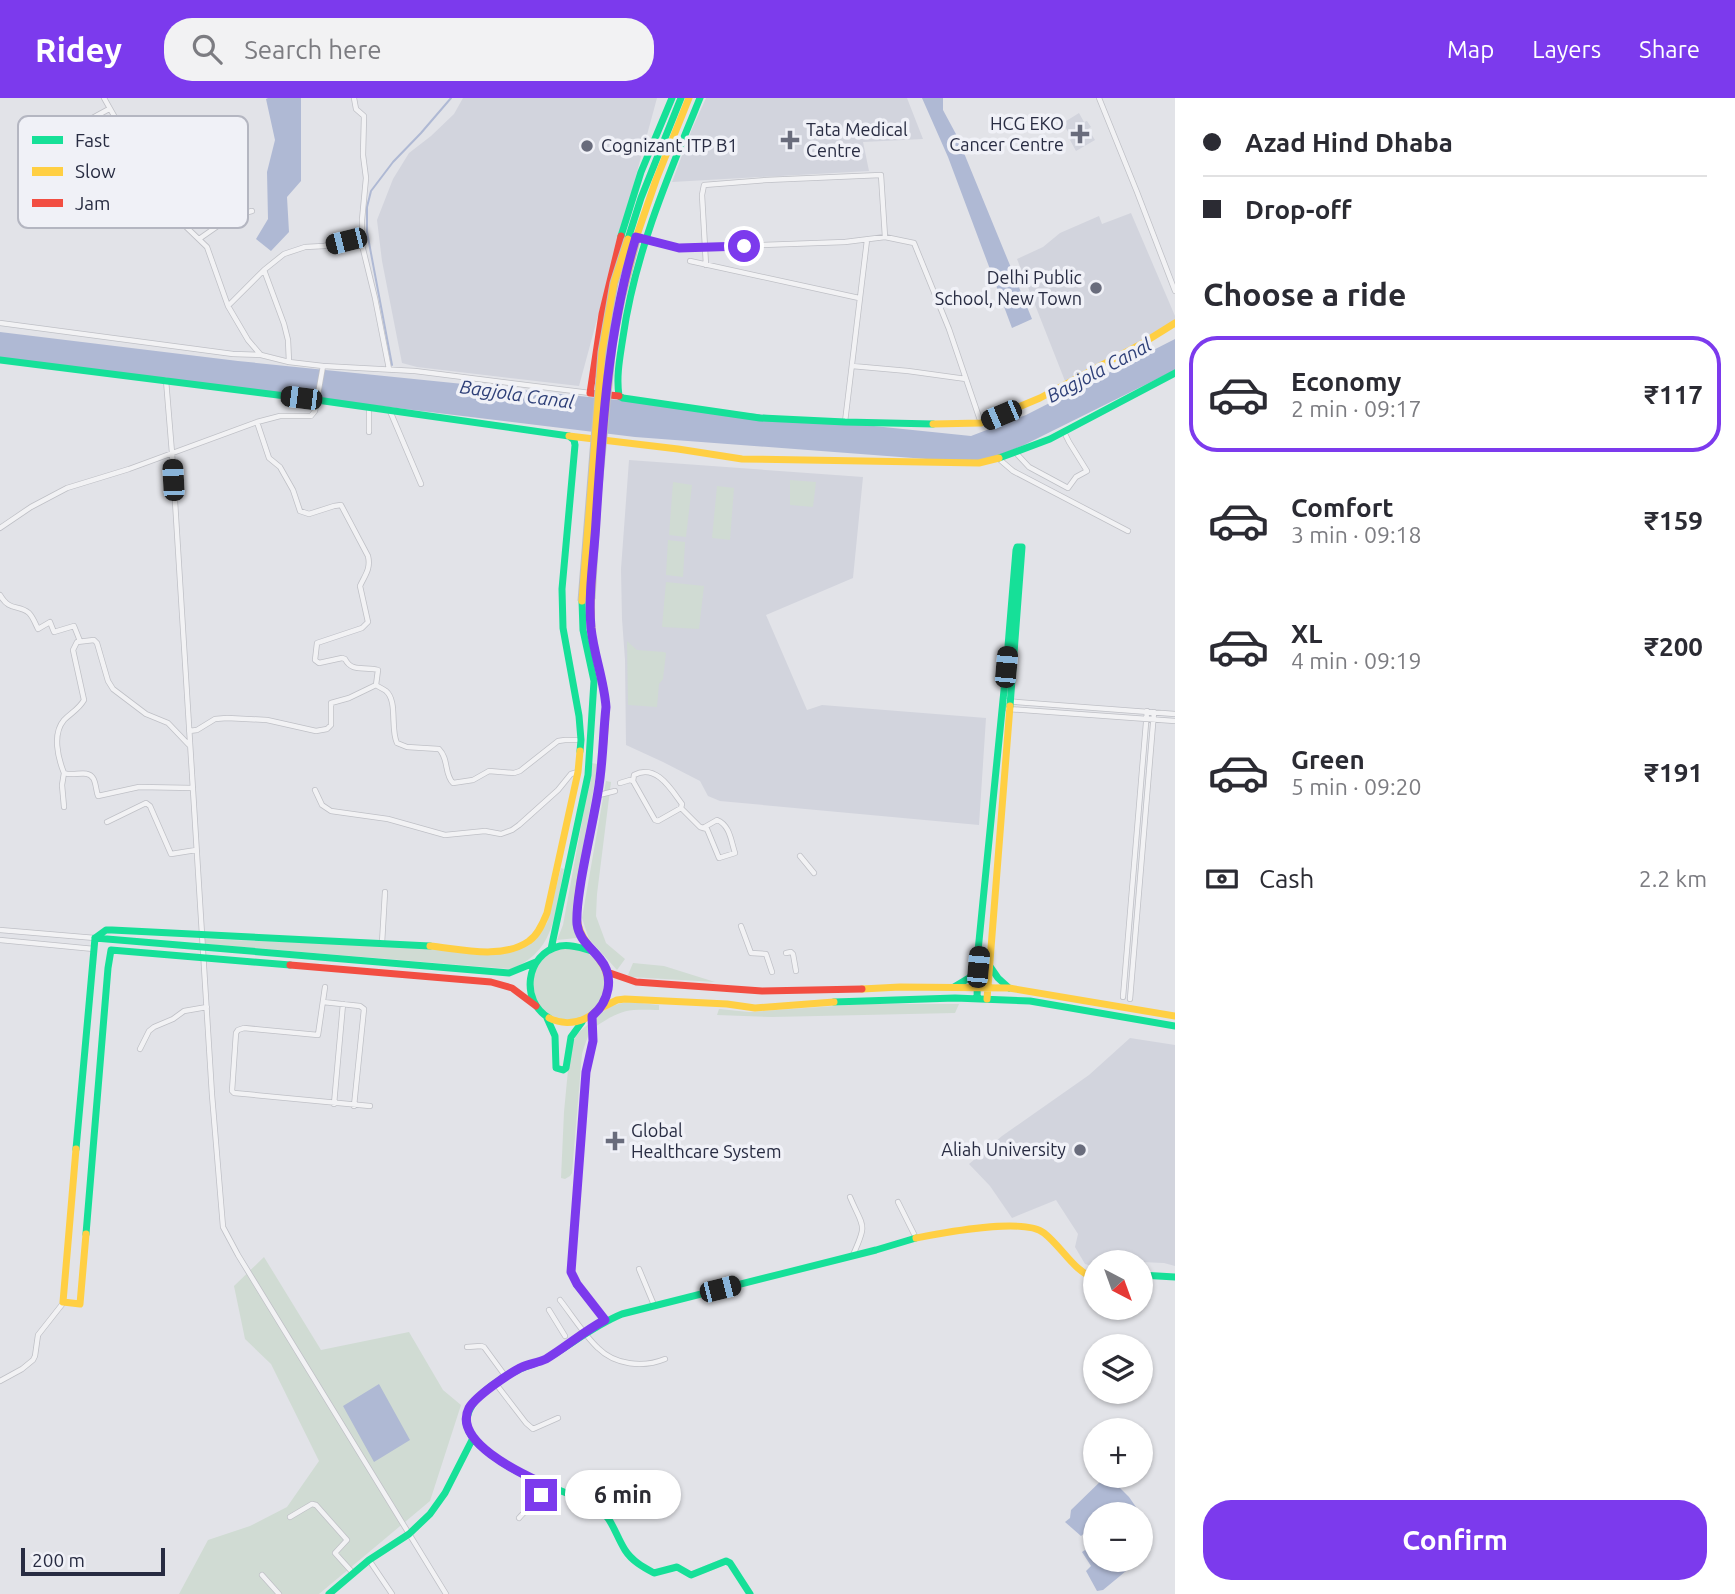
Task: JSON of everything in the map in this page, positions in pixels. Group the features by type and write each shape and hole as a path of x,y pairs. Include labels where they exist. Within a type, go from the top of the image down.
{"street":[{"path":"104,98 113,116"},
{"path":"354,98 356,109 365,116 363,251 389,369"},
{"path":"590,393 602,314 622,232 641,172 672,98"},
{"path":"600,1008 608,991 607,972 599,957 581,938 577,908 598,796 606,707 591,628 597,497 612,344 641,198 681,98"},
{"path":"551,949 587,775 593,712 594,681 583,630 582,601 602,352 614,283 689,98"},
{"path":"619,396 617,382 630,296 645,240 700,98"},
{"path":"1099,98 1175,291"},
{"path":"96,116 109,109"},
{"path":"706,265 702,195 704,186 764,180 881,175 885,237"},
{"path":"248,212 252,211"},
{"path":"187,228 207,247 229,306 248,340 261,355"},
{"path":"199,239 215,228"},
{"path":"229,306 264,270 293,250 331,245 362,237"},
{"path":"633,239 679,248 885,237 914,243 949,329 981,423"},
{"path":"845,422 867,240"},
{"path":"690,261 859,298"},
{"path":"264,270 284,324 289,362"},
{"path":"0,322 233,355 261,355 289,362 415,371 619,396 629,400 760,418 962,424 981,423 1040,398 1175,323"},
{"path":"0,359 742,459 966,463 990,461 1016,453 1064,432 1175,373"},
{"path":"0,528 30,507 67,488 257,422 280,416 311,416 315,411 323,366"},
{"path":"852,366 966,379"},
{"path":"166,380 212,1095 225,1232 446,1594"},
{"path":"369,408 369,432"},
{"path":"390,411 421,484"},
{"path":"257,422 269,458 281,467 300,511 309,514 341,505 370,563 360,586 368,622 362,628 317,643 314,660 319,663 342,658 352,668 376,669 379,673 376,685"},
{"path":"1016,453 1029,467 1068,488 1076,477 1087,471 1064,432"},
{"path":"64,1302 95,938 106,930 506,951 530,941 540,929 547,913 559,863 578,772 581,740 562,609 575,445 569,436"},
{"path":"999,459 1013,471 1128,531"},
{"path":"977,999 993,792 1007,705 1023,550 1019,546 1016,550 1007,705 1008,725 987,999"},
{"path":"0,596 11,607 31,615 38,629 50,622 54,632 74,626 80,641"},
{"path":"64,807 64,773 57,734 62,723 84,700 74,650 74,645 80,641 92,640 97,643 108,681 117,693 146,715 168,723 190,746"},
{"path":"189,732 215,719 227,718 267,720 316,731 325,730 331,725 331,703 376,685"},
{"path":"376,685 386,691 391,699 394,737 397,743 407,747 439,749 445,757 449,778 453,783 473,780 489,771 520,771 558,741 581,740"},
{"path":"1007,705 1175,714"},
{"path":"1007,705 1175,721"},
{"path":"1123,997 1147,711"},
{"path":"1130,999 1154,712"},
{"path":"315,790 325,808 338,813 388,819 445,835 485,831 501,834 519,825 556,792 570,774 578,772"},
{"path":"681,808 656,821 633,781 634,775 640,772 650,773 663,778 682,804 681,808 700,827 707,830 719,858 735,853 727,828 721,821 717,820 703,828"},
{"path":"64,773 69,776 89,774 94,779 99,796 139,787 193,788"},
{"path":"620,783 633,781"},
{"path":"598,796 615,790"},
{"path":"107,822 146,803 150,806 170,854 196,850"},
{"path":"800,856 814,873"},
{"path":"559,863 569,866"},
{"path":"382,943 386,892"},
{"path":"741,926 751,953 766,954 772,972"},
{"path":"0,930 509,973 536,962 551,949 561,945 583,946 592,951"},
{"path":"0,940 491,982 512,988 553,1020 563,1023 583,1021"},
{"path":"64,1302 80,1304 111,940"},
{"path":"786,953 793,954 796,971"},
{"path":"536,962 530,979 530,989 536,1006"},
{"path":"989,965 1009,988"},
{"path":"954,987 969,978 978,967"},
{"path":"607,972 636,982 758,991 900,987 1009,988 1175,1016"},
{"path":"325,987 318,1035 243,1028 238,1030 232,1089 234,1093 370,1107"},
{"path":"545,1015 555,1032 556,1068 559,1070 566,1068 572,1034 578,1025 600,1008 625,999 755,1008 866,1000 1030,1001 1175,1026"},
{"path":"323,1002 360,1006 364,1009 354,1106"},
{"path":"334,1104 344,1004"},
{"path":"140,1049 154,1027 184,1011 207,1007"},
{"path":"592,1016 593,1041 586,1072 571,1272 602,1322"},
{"path":"850,1197 863,1226 859,1254"},
{"path":"898,1202 916,1238"},
{"path":"750,1594 726,1561 691,1575 677,1567 655,1573 637,1564 629,1556 612,1523 599,1509 542,1483 503,1462 478,1444 468,1429 469,1408 506,1377 546,1359 567,1339 627,1312 916,1238 979,1227 1023,1227 1042,1231 1083,1274"},
{"path":"639,1269 654,1306"},
{"path":"1153,1276 1175,1277"},
{"path":"560,1300 588,1330 598,1348 609,1356 640,1365 653,1364 664,1359"},
{"path":"0,1381 33,1360 38,1335 64,1302"},
{"path":"549,1311 567,1339"},
{"path":"467,1347 484,1348 506,1377"},
{"path":"496,1384 533,1429 558,1418"},
{"path":"329,1594 369,1560 420,1524 438,1504 473,1438"},
{"path":"519,1518 539,1499 542,1483"},
{"path":"289,1517 312,1504 316,1505 347,1540 335,1553 353,1573"},
{"path":"369,1560 392,1594"},
{"path":"262,1575 279,1594"}],"shaded area":[{"path":"463,98 657,98 579,386 402,363 382,261 377,220 393,179 409,153 454,114"},
{"name":"Tata Medical Centre","path":"706,98 907,98 923,139 863,142 869,171 672,182"},
{"name":"HCG EKO Cancer Centre","path":"1079,113 1091,127 1088,129 1095,140 1076,151 1063,123"},
{"name":"Delhi Public School, New Town","path":"1131,213 1175,316 1175,323 1065,381 1017,259 1043,247 1060,233 1099,216 1102,224"},
{"path":"629,460 863,477 853,578 766,615 807,710 822,705 986,718 979,825 720,801 708,796 700,781 626,745 621,569"},
{"path":"790,480 816,482 813,507 790,505"},
{"path":"673,482 692,485 686,537 669,535"},
{"path":"717,486 734,488 730,540 712,538"},
{"path":"668,540 685,542 683,577 666,575"},
{"path":"666,582 704,586 699,629 662,627"},
{"path":"627,641 637,650 666,653 657,707 628,705"},
{"path":"591,763 598,764 575,892 573,923 577,938 557,940 563,925"},
{"path":"606,781 611,782 596,916 606,943 625,959 617,970 589,939 582,918"},
{"path":"561,868 564,869 555,915 545,941 526,962 511,969 205,944 205,939 394,946 496,954 525,946 538,936 547,923"},
{"path":"569,948 589,954 599,964 605,984 599,1004 589,1014 569,1020 549,1014 539,1004 533,984 539,964 549,954"},
{"path":"633,963 664,966 715,982 631,977 628,975"},
{"path":"630,1002 659,1005 659,1010 625,1011 595,1027 595,1020 606,1009"},
{"path":"865,1004 959,1004 955,1013 772,1017 717,1015 719,1009 749,1012"},
{"path":"591,1023 582,1054 572,1173 565,1179 561,1178 570,1049 578,1034"},
{"name":"Aliah University","path":"1130,1038 1175,1045 1175,1266 1153,1263 1153,1250 1083,1250 1083,1261 1075,1247 1078,1234 1056,1200 1012,1218 990,1186 969,1164 1002,1136 1089,1075"},
{"path":"264,1257 321,1350 409,1332 443,1390 461,1405 430,1501 319,1594 179,1594 208,1540 250,1526 287,1507 319,1461 271,1364 245,1339 234,1286"}],"water":[{"path":"301,98 301,181 287,197 289,232 271,251 256,239 268,219 267,172 275,140 266,99"},
{"path":"922,98 943,98 943,110 957,136 1032,319 1012,328 948,157"},
{"name":"Bagjola Canal","path":"0,332 238,361 971,436 1026,415 1175,339 1175,370 1024,445 979,463 635,437 0,360"},
{"path":"379,1384 410,1440 374,1462 343,1406"},
{"path":"1094,1488 1120,1488 1133,1502 1083,1502 1081,1536 1065,1522 1070,1518 1071,1510"},
{"path":"1087,1572 1125,1572 1103,1590 1097,1591"}],"waterway":[{"path":"392,365 367,232 367,207 371,191 393,162 451,98"}],"traffic: fast":[{"path":"621,236 641,172 672,98"},
{"path":"628,239 641,198 681,98"},
{"path":"700,98 644,245 628,306 620,359 619,396 760,418 933,424"},
{"path":"0,360 317,400 569,436 575,445 562,589 563,628 579,716 580,751"},
{"path":"999,458 1050,439 1175,373"},
{"path":"977,999 978,951 1016,550 1017,547 1022,547 1010,706"},
{"path":"551,949 588,775 594,681 583,630 582,601"},
{"path":"95,938 106,930 112,930 430,946"},
{"path":"76,1149 95,938 509,973 536,962"},
{"path":"549,1018 534,1001 531,990 530,979 539,958 560,946 592,951"},
{"path":"86,1234 111,950 290,965"},
{"path":"989,965 1009,988"},
{"path":"954,987 969,978 977,969"},
{"path":"834,1002 955,998 1030,1001 1175,1026"},
{"path":"592,1016 593,1041 586,1072 571,1272 577,1285 605,1320"},
{"path":"547,1018 555,1036 556,1068 563,1070 566,1068 571,1037 582,1022"},
{"path":"750,1594 726,1561 691,1575 677,1567 654,1573 634,1561 610,1521 596,1506 519,1472 493,1457 478,1444 469,1432 467,1421 470,1410 476,1400 497,1382 548,1358 622,1314 916,1238"},
{"path":"1153,1276 1175,1277"},
{"path":"329,1594 369,1560 409,1534 430,1514 445,1493 473,1438"}],"traffic: slow":[{"path":"636,238 689,98"},
{"path":"582,601 602,352 614,283 628,239"},
{"path":"591,599 597,497 612,344 636,240"},
{"path":"933,424 981,423 1040,398 1175,323"},
{"path":"569,436 742,459 979,463 999,458"},
{"path":"549,1018 567,1023 585,1019 599,1008 607,991 605,970 583,937 577,915 581,877 598,790 606,715 604,689 593,641 591,599"},
{"path":"987,999 1010,706"},
{"path":"430,946 494,952 518,947 535,936 547,913 578,772 580,751"},
{"path":"862,989 1009,988 1175,1016"},
{"path":"601,1008 625,999 755,1008 834,1002"},
{"path":"76,1149 63,1302 80,1304 86,1234"},
{"path":"916,1238 1002,1226 1034,1228 1051,1239 1083,1272"}],"traffic: jam":[{"path":"619,396 590,393 602,314 621,236"},
{"path":"290,965 491,982 512,988 536,1006"},
{"path":"607,972 636,982 762,991 862,989"}],"place":[{"name":"HCG EKO Cancer Centre","path":"1080,134"},
{"name":"Tata Medical Centre","path":"790,140"},
{"name":"Cognizant ITP B1","path":"587,146"},
{"name":"Delhi Public School, New Town","path":"1096,288"},
{"name":"Global Healthcare System","path":"615,1141"},
{"name":"Aliah University","path":"1080,1150"}],"route":[{"path":"541,1495 542,1483 503,1462 478,1444 468,1429 467,1415 474,1402 496,1384 521,1368 546,1359 605,1320 571,1272 586,1072 593,1041 592,1016 605,1000 609,981 604,964 581,938 577,908 599,790 606,707 591,628 591,599 597,497 615,324 636,237 679,248 744,246"}]}
